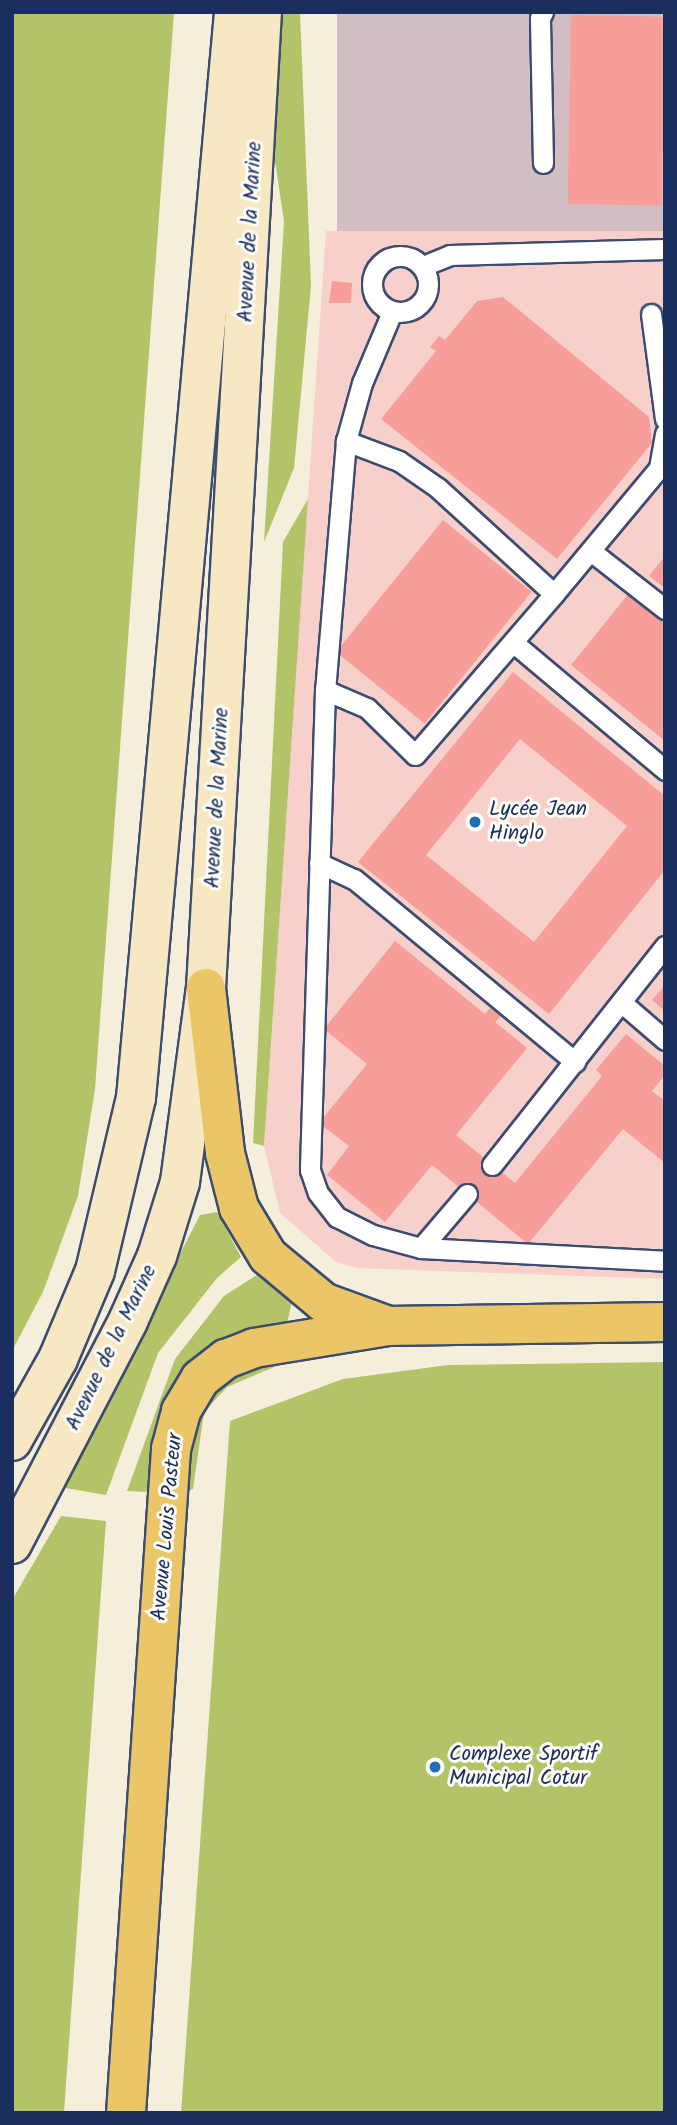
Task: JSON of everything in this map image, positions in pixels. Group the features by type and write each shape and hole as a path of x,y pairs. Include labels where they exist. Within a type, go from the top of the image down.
{"main road":[{"name":"Avenue de la Marine","path":"12,1441 58,1359 94,1271 136,1098 234,12"},
{"name":"Avenue de la Marine","path":"12,1544 128,1321 157,1256 180,1182 206,988 262,12"},
{"path":"206,988 225,1153 239,1208 268,1256 323,1302 388,1326"},
{"name":"Avenue Louis Pasteur","path":"126,2113 171,1449 181,1411 200,1379 226,1359 254,1348 388,1326 665,1322"}],"lane":[{"path":"543,163 540,18 544,12"},
{"path":"423,267 450,255 665,249"},
{"path":"390,256 408,256 423,267 429,283 424,300 410,311 392,312 377,302 371,285 376,267 390,256"},
{"path":"392,312 362,383 346,441 325,690 310,1170 318,1193 337,1217 373,1235 421,1248 665,1261"},
{"path":"651,314 665,419"},
{"path":"325,690 368,708 415,755 515,644 659,468 665,434"},
{"path":"346,441 399,461 438,488 554,594"},
{"path":"592,552 665,609"},
{"path":"515,644 665,769"},
{"path":"318,863 354,879 575,1062"},
{"path":"492,1165 665,946"},
{"path":"621,1002 665,1040"},
{"path":"421,1248 467,1194"}],"shaded area":[{"path":"337,12 665,12 665,231 337,231"},
{"name":"Lycée Jean Hinglo","path":"665,226 665,1279 357,1268 336,1262 280,1213 264,1146 326,231"}],"green space":[{"path":"12,12 174,12 95,1089 78,1196 43,1292 12,1351"},
{"path":"279,12 300,12 311,286 294,468 264,542 284,221 272,141"},
{"path":"308,499 264,1146 253,1143 283,542"},
{"path":"217,1212 241,1257 217,1278 158,1353 106,1495 60,1487 200,1215"},
{"path":"263,1271 293,1296 287,1324 244,1335 151,1492 127,1491 175,1359 224,1296"},
{"path":"293,1359 227,1387 204,1412 193,1489 180,1493 182,1451 216,1376"},
{"name":"Complexe Sportif Municipal Cotur","path":"665,1362 665,2113 181,2113 230,1421 343,1379 448,1365"},
{"path":"61,1516 106,1521 64,2113 12,2113 12,1600"}],"building":[{"path":"571,15 665,17 662,206 568,204"},
{"path":"332,281 352,283 351,303 329,303"},
{"path":"503,297 649,417 652,443 557,559 381,419 436,351 430,347 439,336 445,340 477,301"},
{"path":"443,520 532,592 425,724 336,652"},
{"path":"665,556 665,588 649,576"},
{"path":"630,592 665,620 665,741 571,665"},
{"path":"513,672 665,796 665,870 549,1014 358,862","holes":["520,739 627,826 534,942 426,855"]},
{"path":"395,941 485,1014 490,1008 501,1016 495,1022 527,1048 456,1135 515,1183 602,1076 596,1070 626,1034 665,1066 665,1075 652,1091 665,1101 665,1163 623,1129 528,1244 432,1165 385,1222 327,1175 349,1146 319,1123 367,1064 324,1029"},
{"path":"665,985 665,1011 652,1000"}],"place":[{"name":"Lycée Jean Hinglo","path":"475,822"},
{"name":"Complexe Sportif Municipal Cotur","path":"435,1767"}]}
